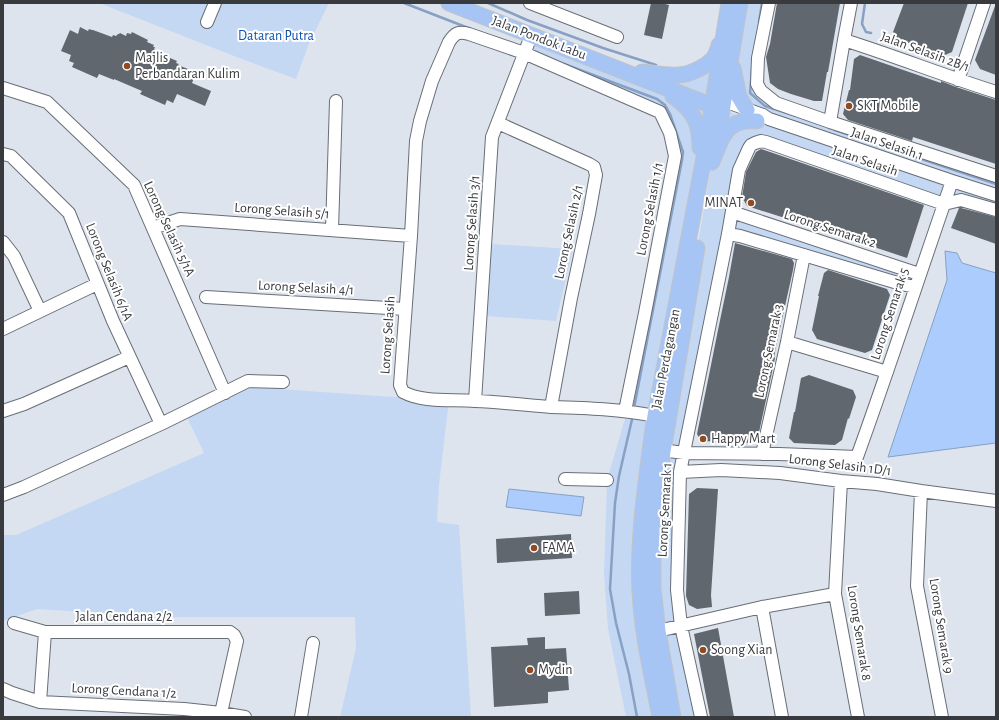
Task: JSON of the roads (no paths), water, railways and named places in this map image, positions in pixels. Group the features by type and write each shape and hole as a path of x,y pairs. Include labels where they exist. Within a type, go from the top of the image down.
{"main road":[{"name":"Jalan Pondok Labu","path":"449,3 531,36 606,64 642,75 718,104"},
{"name":"Jalan Perdagangan","path":"718,104 725,28 729,3"},
{"name":"Jalan Perdagangan","path":"660,717 644,633 640,592 639,554 643,507 656,449 672,392 706,167 709,131 731,55 740,3"},
{"path":"642,75 680,75 706,65 713,58 719,47 725,28"},
{"path":"706,167 726,131 732,125 758,117 739,97 731,55"},
{"path":"642,75 677,98 691,111 697,122 706,167"},
{"name":"Jalan Perdagangan","path":"674,717 658,631 653,589 656,449 649,415 706,167"}],"street":[{"path":"207,22 215,3"},
{"path":"530,3 617,37"},
{"path":"769,3 758,58 758,84 761,91 776,103 996,176"},
{"path":"830,122 851,3"},
{"path":"958,80 984,3"},
{"name":"Lorong Selasih 1/1","path":"456,33 463,32 524,53 660,112 670,133 675,156 625,411"},
{"name":"Lorong Selasih","path":"456,33 449,42 432,81 420,121 416,141 411,236 400,385 403,392 414,397 436,400 589,408 649,415"},
{"name":"Lorong Selasih 3/1","path":"476,401 492,137 531,36"},
{"name":"Jalan Selasih 2B/1","path":"844,40 996,92"},
{"name":"Lorong Selasih 5/1A","path":"3,88 47,102 134,185 225,392"},
{"path":"332,230 336,101"},
{"name":"Jalan Selasih 1","path":"718,104 996,195"},
{"name":"Lorong Selasih 2/1","path":"498,123 589,164 594,167 596,175 551,407"},
{"name":"Jalan Selasih","path":"739,170 751,145 761,141 944,204 961,200 996,210"},
{"name":"Lorong Selasih 6/1A","path":"3,154 11,156 69,213 97,284 129,357 161,424"},
{"name":"Lorong Semarak 1","path":"701,717 680,626 677,590 680,472 728,234 739,170"},
{"name":"Lorong Semarak 5","path":"762,454 857,457 952,181"},
{"name":"Lorong Semarak 2","path":"732,212 919,274"},
{"name":"Lorong Selasih 5/1","path":"153,228 180,219 411,236"},
{"path":"728,234 740,236 893,282 915,287"},
{"path":"3,242 14,256 40,312"},
{"name":"Lorong Semarak 3","path":"762,454 787,342 804,255"},
{"path":"3,329 97,284"},
{"name":"Lorong Selasih 4/1","path":"206,297 405,309"},
{"path":"787,342 887,372"},
{"path":"3,411 24,404 129,357"},
{"path":"3,495 24,487 161,424 248,381 283,382"},
{"path":"656,449 684,453 762,454"},
{"name":"Lorong Selasih 1D/1","path":"680,472 721,470 780,473 876,484 996,501"},
{"path":"566,479 607,480"},
{"name":"Lorong Semarak 8","path":"841,481 835,594 858,717"},
{"name":"Lorong Semarak 9","path":"921,491 917,586 942,717"},
{"path":"658,631 762,607 835,594"},
{"path":"762,607 782,717"},
{"name":"Jalan Cendana 2/2","path":"14,623 45,632 230,632 234,635 237,641 221,713"},
{"path":"40,702 45,632"},
{"path":"302,717 313,643"},
{"name":"Lorong Cendana 1/2","path":"3,689 40,702 184,708 245,717"}],"water":[{"path":"945,251 957,253 962,263 996,273 996,443 888,457 947,280"},
{"path":"509,489 584,497 581,516 506,507"}],"waterway":[{"path":"404,3 471,29"},
{"path":"488,3 527,20 603,48 656,65"},
{"path":"759,22 762,3"},
{"path":"865,3 862,24 866,32 871,33"},
{"path":"564,64 657,99 665,105 670,114 683,152 634,408"},
{"path":"752,69 750,93 765,106 796,116"},
{"path":"835,130 996,184"},
{"path":"633,415 619,476 615,503 610,589 637,717"}],"place":[{"name":"Majlis Perbandaran Kulim","path":"127,66"},
{"name":"SKT Mobile","path":"849,106"},
{"name":"MINAT","path":"751,203"},
{"name":"Happy Mart","path":"703,439"},
{"name":"FAMA","path":"534,548"},
{"name":"Soong Xian","path":"703,650"},
{"name":"Mydin","path":"530,670"}],"park label":[{"name":"Dataran Putra","path":"276,36"}]}
